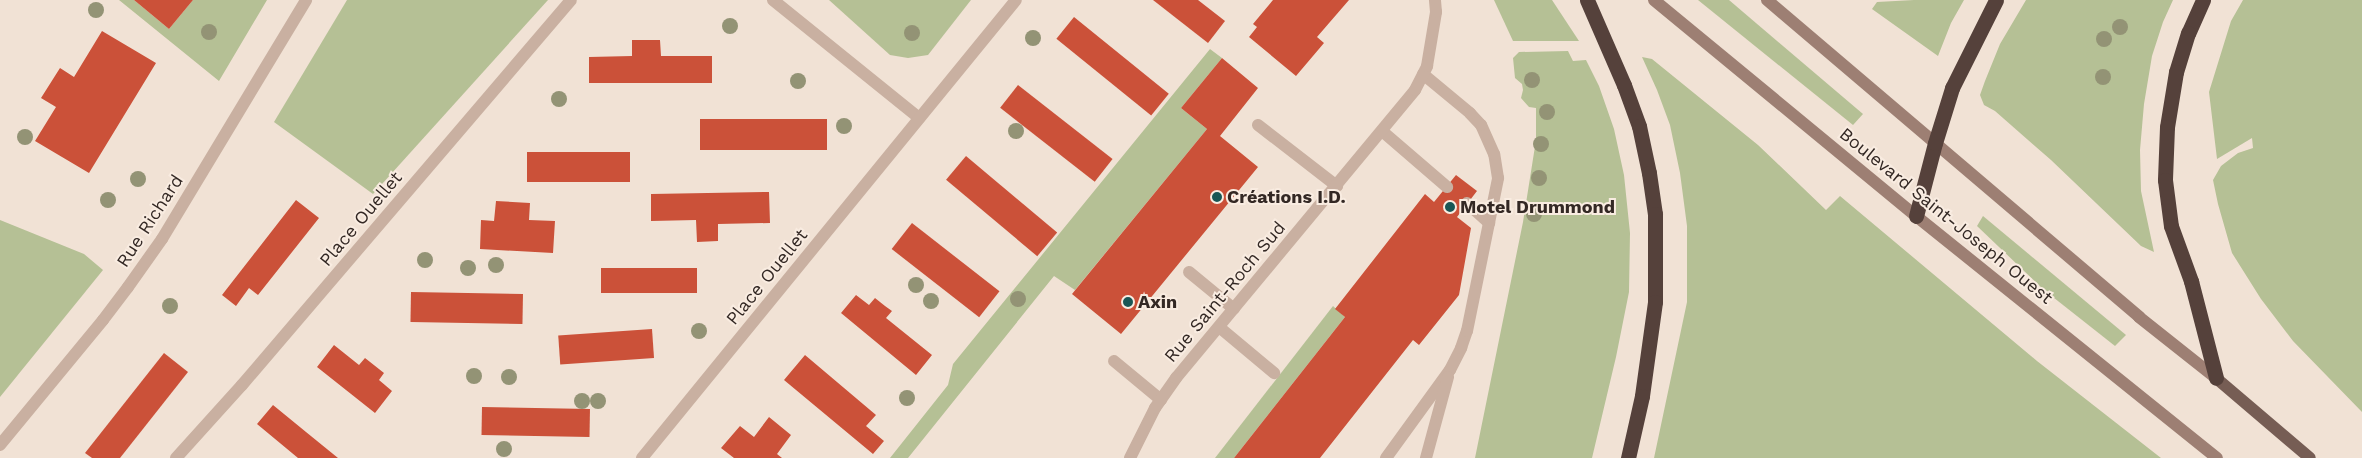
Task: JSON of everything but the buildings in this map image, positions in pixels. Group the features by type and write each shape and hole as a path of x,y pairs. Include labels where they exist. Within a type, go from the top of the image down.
{"highway":[{"path":"1587,0 1624,85 1638,126 1649,173 1654,214 1656,302 1642,396 1628,458"},
{"path":"1916,216 1952,88 1996,0"},
{"path":"2204,0 2188,34 2176,72 2168,127 2165,180 2171,226 2191,281 2216,378"}],"main road":[{"name":"Boulevard Saint-Joseph Ouest","path":"1654,0 1916,216 2217,458"},
{"path":"1767,0 2139,317 2216,378 2310,458"}],"street":[{"name":"Rue Richard","path":"0,445 103,320 162,239 306,0"},
{"name":"Place Ouellet","path":"176,458 242,386 571,0"},
{"path":"773,0 919,118"},
{"name":"Place Ouellet","path":"642,458 1016,0"},
{"name":"Rue Saint-Roch Sud","path":"1130,458 1134,445 1161,400 1219,327 1416,90 1423,74 1432,42 1436,12 1435,0"},
{"path":"1423,74 1470,113 1488,138 1494,154 1498,178 1467,331 1450,370 1426,458"},
{"path":"1258,125 1336,186"},
{"path":"1382,131 1447,187"},
{"path":"1467,203 1489,222"},
{"path":"1189,272 1234,309"},
{"path":"1219,327 1274,373"},
{"path":"1114,360 1161,400"},
{"path":"1386,458 1450,370"}],"green space":[{"path":"119,0 134,0 169,29 193,0 267,0 219,81"},
{"path":"347,0 548,0 373,194 274,122"},
{"path":"829,0 971,0 928,55 908,58 890,55"},
{"path":"1494,0 1552,0 1579,41 1513,41"},
{"path":"1698,0 1729,0 1863,114 1853,125"},
{"path":"1964,0 1951,23 1938,56 1872,9 1877,2"},
{"path":"2026,0 2173,0 2163,22 2152,56 2144,104 2140,150 2141,191 2154,252 2141,246 2051,160 1995,111 1984,105 1980,95 1985,81 2000,44"},
{"path":"2243,0 2362,0 2362,412 2293,341 2261,299 2232,253 2213,180 2221,166 2238,153 2253,148 2252,138 2217,159 2209,92 2231,21"},
{"path":"1210,49 1222,58 1181,108 1207,129 1075,290 1054,276 908,458 890,458 948,385 953,364"},
{"path":"1568,51 1573,61 1586,60 1599,86 1614,129 1624,175 1630,233 1629,292 1616,357 1592,458 1475,458 1523,222 1536,140 1536,108 1529,107 1521,98 1522,84 1515,78 1513,58 1519,52"},
{"path":"1642,57 1652,59 1758,145 1826,210 1840,196 2037,361 2161,458 1654,458 1687,302 1687,226 1680,173 1670,125"},
{"path":"1983,216 2126,335 2115,346 2044,290 1977,226"},
{"path":"0,220 84,254 103,270 0,397"},
{"path":"1333,306 1345,317 1234,458 1215,458"}],"place":[{"name":"Créations I.D.","path":"1217,197"},
{"name":"Motel Drummond","path":"1450,207"},
{"name":"Axin","path":"1128,302"}]}
